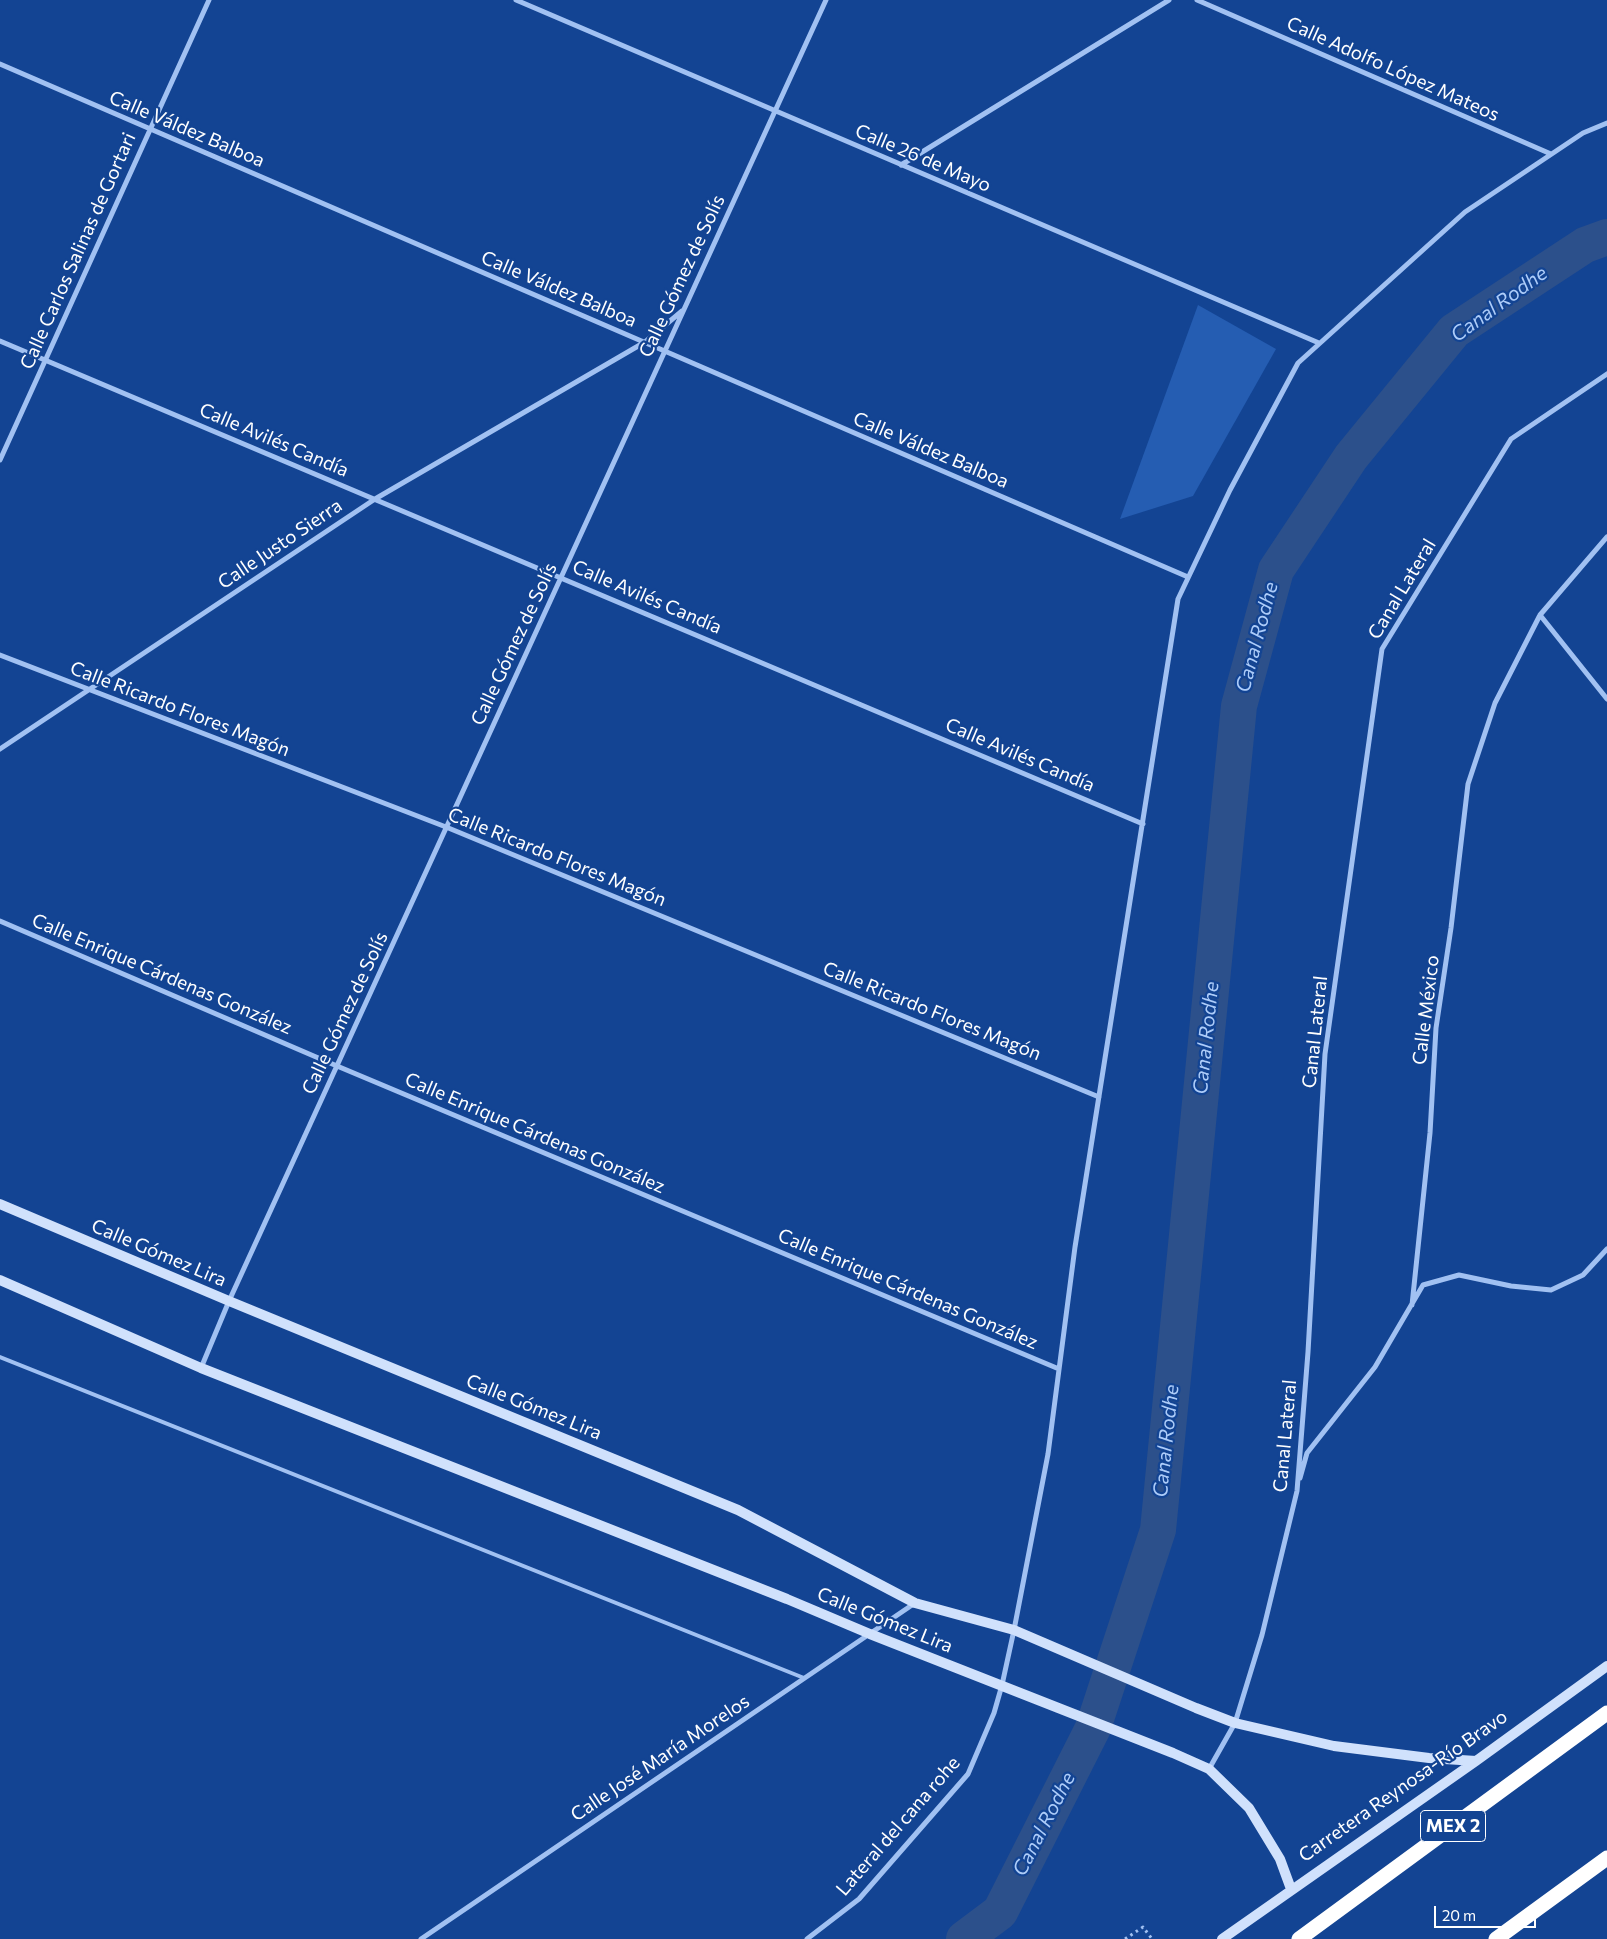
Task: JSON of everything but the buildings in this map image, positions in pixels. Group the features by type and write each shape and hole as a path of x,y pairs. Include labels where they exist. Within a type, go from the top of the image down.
{"highway":[{"name":"MEX 2","path":"1299,1939 1607,1712"},
{"path":"1496,1939 1607,1858"}],"street":[{"name":"Calle Carlos Salinas de Gortari","path":"0,460 209,0"},
{"name":"Calle 26 de Mayo","path":"516,0 1319,343"},
{"name":"Calle Gómez de Solís","path":"201,1368 229,1301 826,0"},
{"path":"901,165 1169,0"},
{"name":"Calle Adolfo López Mateos","path":"1197,0 1551,154"},
{"name":"Calle Váldez Balboa","path":"0,64 1188,577"},
{"name":"Lateral del cana rohe","path":"807,1939 860,1899 968,1774 994,1713 1002,1685 1048,1454 1075,1247 1178,599 1230,490 1298,363 1465,212 1583,133 1607,123"},
{"name":"Calle Justo Sierra","path":"0,749 375,499 645,342 684,309"},
{"name":"Calle Avilés Candía","path":"0,341 1143,824"},
{"name":"Canal Lateral","path":"1209,1769 1235,1723 1262,1635 1297,1491 1308,1352 1325,1054 1382,649 1511,439 1607,374"},
{"name":"Calle México","path":"1297,1491 1307,1453 1375,1368 1412,1305 1430,1133 1436,1028 1451,928 1468,784 1495,703 1540,615 1607,538"},
{"path":"1540,615 1607,699"},
{"name":"Calle Ricardo Flores Magón","path":"0,655 446,827 1100,1097"},
{"name":"Calle Enrique Cárdenas González","path":"0,921 337,1066 1059,1369"},
{"name":"Calle Gómez Lira","path":"0,1204 229,1301 738,1510 915,1603 1014,1630 1235,1723 1334,1746 1430,1758 1476,1761"},
{"path":"1412,1305 1424,1285 1459,1275 1511,1286 1551,1290 1583,1275 1607,1249"},
{"name":"Calle Gómez Lira","path":"0,1280 201,1368 787,1599 1209,1769"},
{"name":"Calle José María Morelos","path":"421,1939 915,1603"},
{"name":"Carretera Reynosa-Río Bravo","path":"1222,1939 1476,1761 1607,1666"},
{"path":"1209,1769 1249,1808 1280,1859 1291,1889"}],"lane":[{"path":"0,1357 804,1678"}],"path":[{"path":"1125,1939 1143,1927 1152,1939"}],"shaded area":[{"path":"1198,305 1276,349 1193,496 1120,519"}],"waterway":[{"name":"Canal Rodhe","path":"964,1939 1000,1912 1093,1728 1158,1530 1239,706 1276,570 1351,457 1454,331 1585,245 1607,237"}]}
